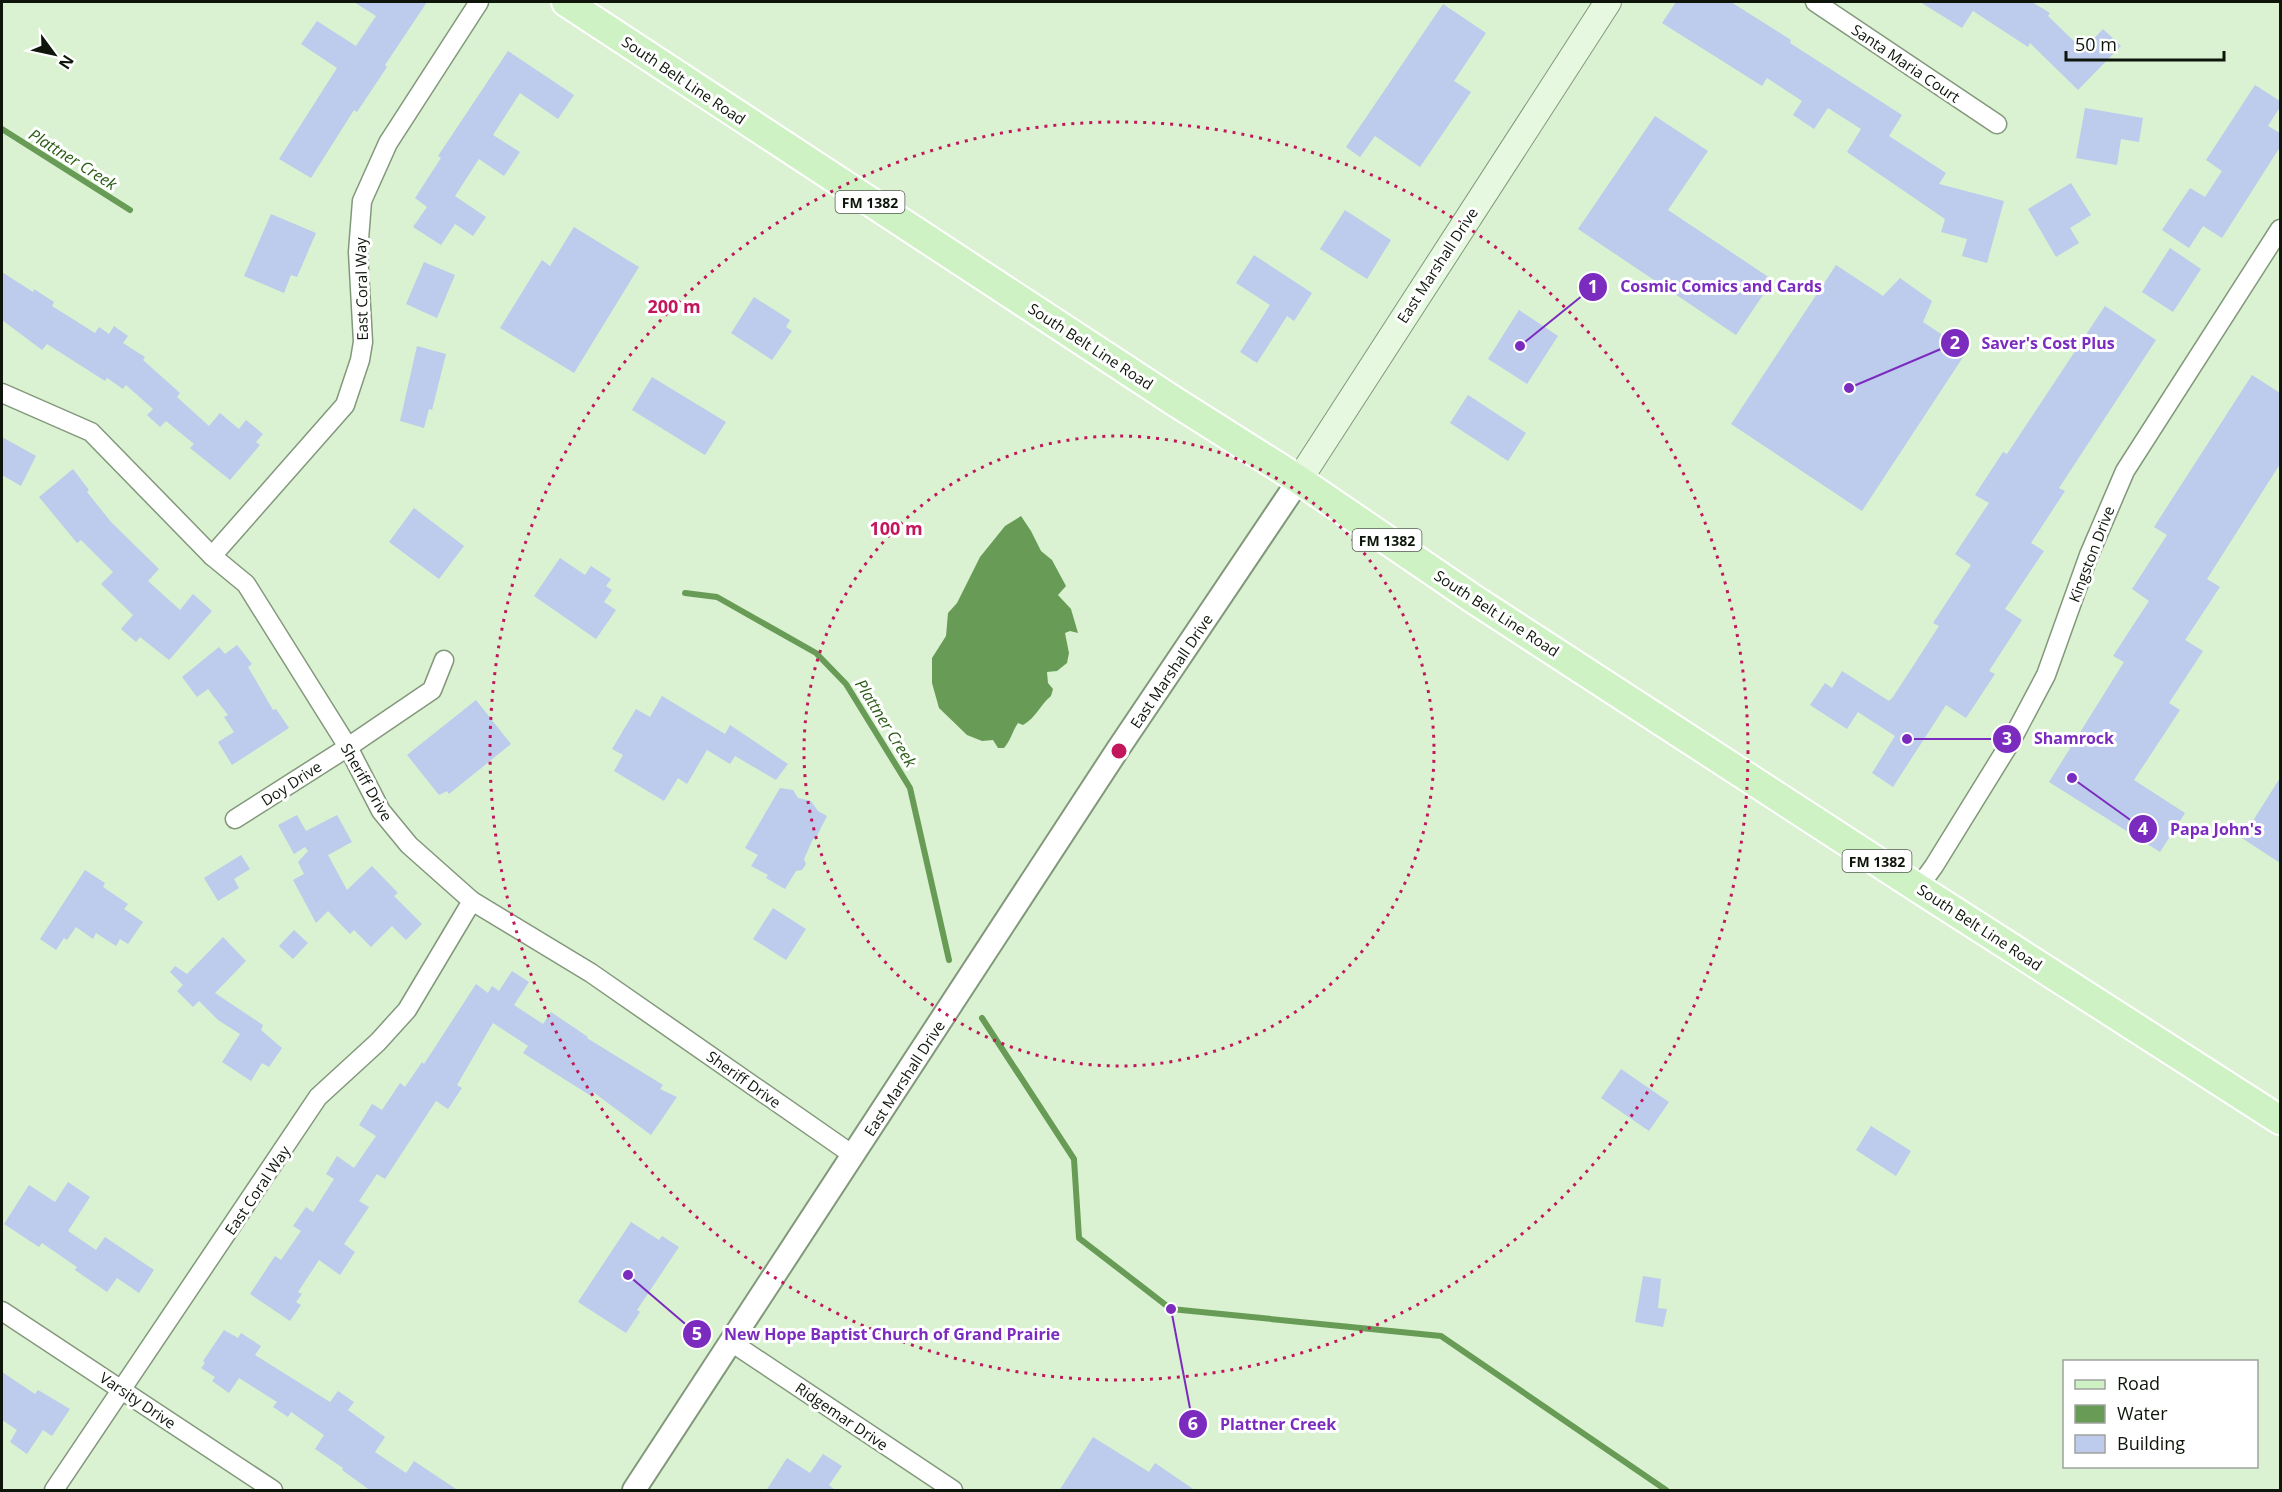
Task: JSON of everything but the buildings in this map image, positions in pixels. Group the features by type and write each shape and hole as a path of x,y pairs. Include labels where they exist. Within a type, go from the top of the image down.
{"main road":[{"name":"South Belt Line Road","path":"566,2 1174,401 1299,480 1475,600 2280,1120"},
{"name":"East Marshall Drive","path":"1299,480 1608,2"}],"street":[{"name":"East Coral Way","path":"212,556 345,405 360,360 363,342 358,252 362,201 388,143 479,2"},
{"name":"Santa Maria Court","path":"1815,2 1997,124"},
{"name":"Kingston Drive","path":"1918,888 2010,743 2046,675 2089,555 2125,471 2280,230"},
{"name":"Sheriff Drive","path":"2,393 91,432 212,556 246,584 348,747 381,811 409,845 472,901 591,973 853,1155"},
{"name":"East Marshall Drive","path":"634,1491 1125,739 1299,480"},
{"name":"Doy Drive","path":"235,819 432,690 444,660"},
{"name":"East Coral Way","path":"54,1491 318,1097 378,1042 407,1010 472,901"},
{"name":"Varsity Drive","path":"2,1311 273,1491"},
{"name":"Ridgemar Drive","path":"731,1342 953,1491"}],"water":[{"path":"1021,516 1041,551 1052,560 1066,586 1058,595 1071,609 1078,633 1070,631 1065,633 1069,653 1067,663 1057,671 1047,672 1048,683 1053,689 1051,696 1027,722 1023,725 1018,723 1004,748 998,748 993,740 982,741 967,735 939,708 932,683 932,658 946,636 948,613 957,603 980,557 1005,526"}],"waterway":[{"name":"Plattner Creek","path":"2,129 130,210"},
{"name":"Plattner Creek","path":"685,593 717,597 816,653 846,684 910,788 949,960"},
{"name":"Plattner Creek","path":"982,1018 1074,1159 1079,1238 1171,1309 1441,1336 1666,1490"}],"place":[{"name":"Cosmic Comics and Cards","path":"1520,346"},
{"name":"Saver's Cost Plus","path":"1849,388"},
{"name":"Shamrock","path":"1907,739"},
{"name":"Papa John's","path":"2072,778"},
{"name":"New Hope Baptist Church of Grand Prairie","path":"628,1275"},
{"name":"Plattner Creek","path":"1171,1309"}]}
